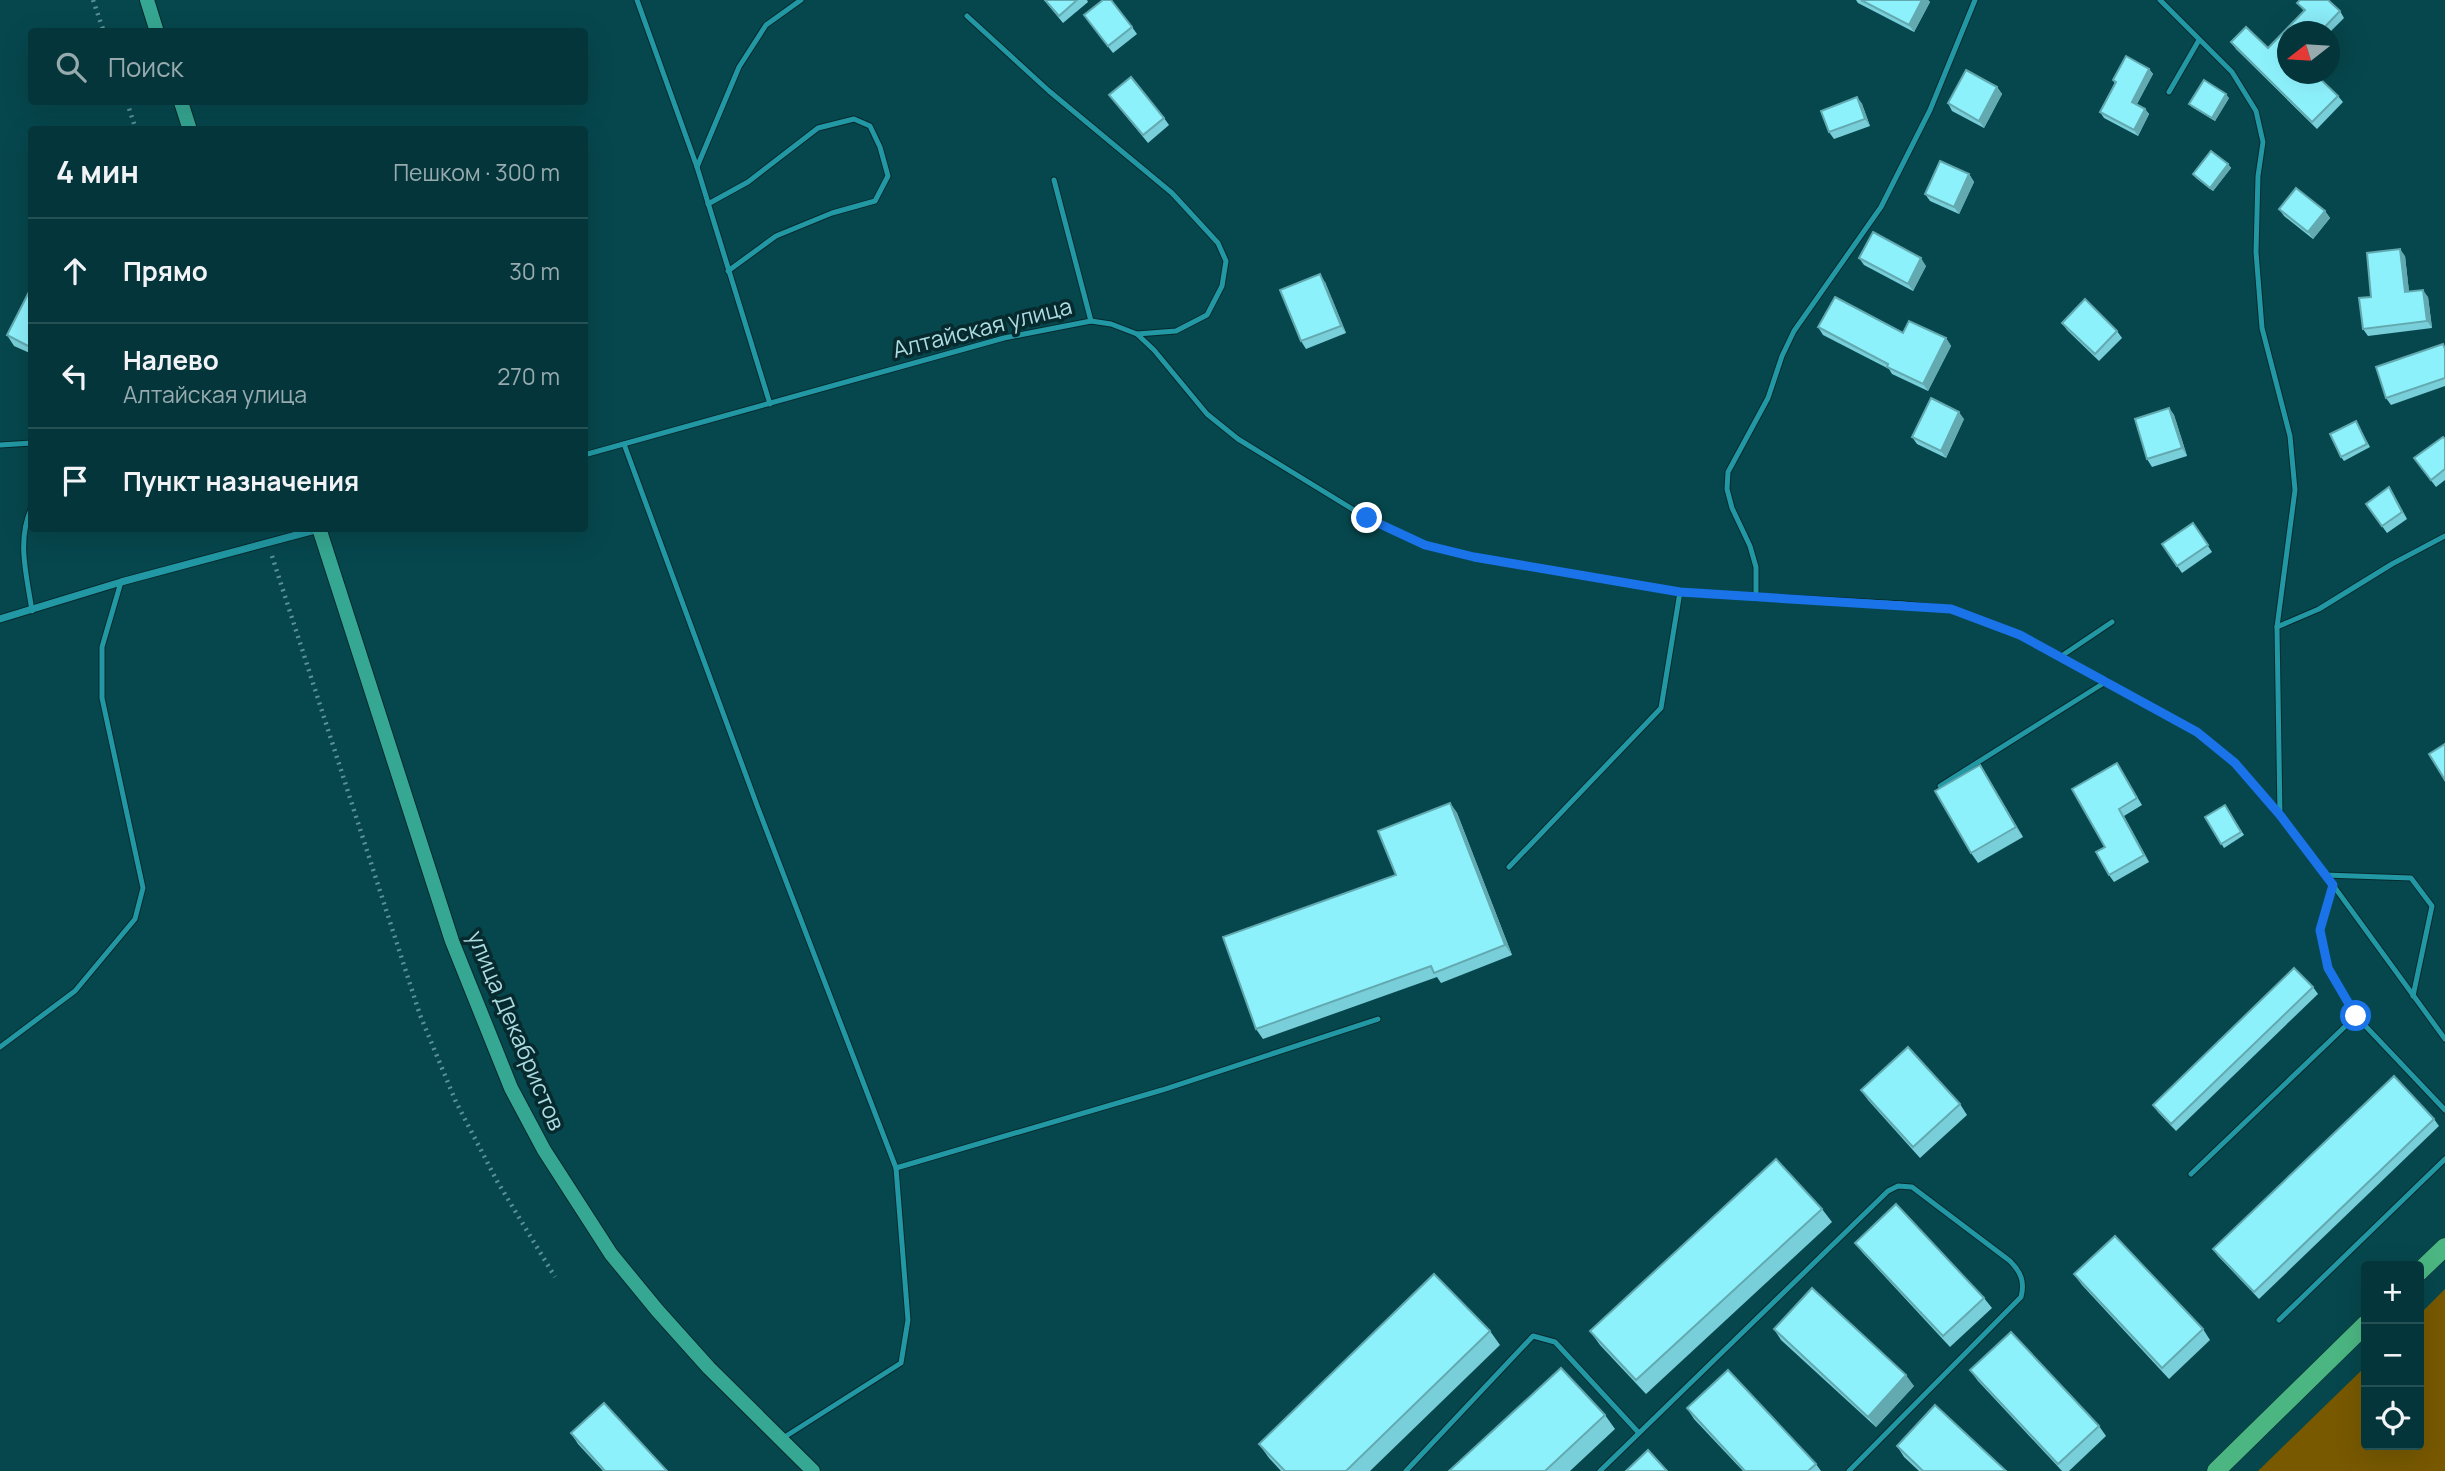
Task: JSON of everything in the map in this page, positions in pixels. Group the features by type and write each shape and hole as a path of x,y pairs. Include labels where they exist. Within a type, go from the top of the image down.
{"main road":[{"path":"147,0 156,28"},
{"path":"181,105 189,126"},
{"name":"улица Декабристов","path":"320,532 452,941 511,1088 544,1150 611,1254 709,1368 813,1471"},
{"path":"2424,1267 2445,1247"},
{"path":"2216,1471 2361,1329"}],"street":[{"path":"0,619 121,582 308,532"}],"lane":[{"path":"637,0 697,167 770,404"},
{"path":"697,167 739,67 766,25 801,0"},
{"path":"1756,598 1756,567 1750,546 1732,508 1727,489 1728,472 1768,398 1794,331 1881,206 1930,110 1975,0"},
{"path":"2160,0 2232,72 2256,111 2263,142 2258,176 2256,253 2262,328 2290,436 2295,490 2277,628 2280,815"},
{"path":"967,16 1049,91 1172,193 1218,243 1226,261 1222,286 1207,315 1176,331 1136,334"},
{"path":"2169,92 2199,40"},
{"path":"708,204 748,182 818,128 854,119 870,126 888,176 874,201 832,213 776,236 728,271"},
{"path":"1054,180 1091,321"},
{"name":"Алтайская улица","path":"588,454 1003,338 1091,321 1111,324 1136,334 1154,350 1207,414 1238,439 1367,518 1425,545 1474,557 1680,592 1951,609 2020,635 2106,681 2197,732 2235,763 2280,815 2445,1039"},
{"path":"0,445 28,443"},
{"path":"624,444 758,808 895,1168 908,1320 901,1363 781,1439"},
{"path":"28,514 22,544 32,611"},
{"path":"2277,628 2319,609 2392,564 2445,536"},
{"path":"0,1047 75,991 135,919 142,888 102,698 102,647 121,582"},
{"path":"1509,867 1661,708 1680,592"},
{"path":"2060,657 2112,622"},
{"path":"1940,786 2106,681"},
{"path":"2325,875 2411,878 2432,905 2413,996"},
{"path":"2333,885 2320,930 2328,968 2356,1016 2445,1110"},
{"path":"2191,1174 2356,1016"},
{"path":"895,1168 1162,1090 1378,1019"},
{"path":"2279,1320 2445,1159"},
{"path":"1600,1471 1888,1191 1898,1186 1912,1187 2010,1261 2019,1271 2024,1286 2021,1297 1849,1471"},
{"path":"1406,1471 1534,1336 1555,1342 1639,1433"}],"path":[{"path":"93,0 103,28"},
{"path":"128,105 135,126"},
{"path":"267,543 420,1015 456,1102 496,1181 555,1277"}],"shaded area":[{"path":"2445,1289 2445,1471 2258,1471 2361,1371 2361,1450 2424,1450 2424,1310"}],"building":[{"path":"1045,0 1077,0 1059,16"},
{"path":"1103,0 1111,0 1132,27 1108,46 1084,15"},
{"path":"1861,0 1922,0 1909,25"},
{"path":"2300,0 2328,0 2340,11 2330,21 2294,21 2305,10 2297,3"},
{"path":"2246,27 2268,48 2277,39 2277,84 2325,84 2338,96 2312,122 2231,42"},
{"path":"2126,56 2149,69 2132,102 2145,109 2134,130 2100,112"},
{"path":"1966,70 1997,87 1979,121 1948,103"},
{"path":"1131,77 1164,118 1143,135 1109,95"},
{"path":"2204,80 2226,94 2212,118 2189,104"},
{"path":"1857,97 1865,119 1829,132 1821,111"},
{"path":"2211,151 2228,164 2210,188 2193,174"},
{"path":"1940,161 1969,174 1954,207 1925,194"},
{"path":"2296,188 2325,211 2308,232 2279,209"},
{"path":"1873,232 1921,258 1908,284 1859,258"},
{"path":"2400,249 2405,292 2423,290 2427,321 2363,329 2359,298 2371,297 2367,253"},
{"path":"1320,274 1341,326 1301,341 1280,290"},
{"path":"28,294 28,346 7,335"},
{"path":"1835,297 1903,333 1909,321 1946,338 1923,384 1887,367 1888,364 1818,327"},
{"path":"2085,299 2117,331 2095,354 2062,323"},
{"path":"2443,344 2445,378 2386,398 2376,367"},
{"path":"1931,398 1959,412 1941,451 1912,437"},
{"path":"2169,408 2182,448 2147,459 2135,419"},
{"path":"2356,421 2367,444 2341,457 2330,434"},
{"path":"2443,437 2445,469 2431,480 2414,458"},
{"path":"2389,487 2402,512 2382,526 2366,504"},
{"path":"2193,523 2208,545 2177,566 2162,544"},
{"path":"2445,744 2445,780 2429,754"},
{"path":"2117,763 2137,798 2119,809 2144,855 2109,875 2096,852 2105,847 2072,789"},
{"path":"1980,765 2016,827 1971,853 1935,791"},
{"path":"1450,803 1505,945 1434,973 1431,966 1256,1029 1223,937 1396,875 1378,831"},
{"path":"2225,805 2241,832 2221,844 2205,817"},
{"path":"2294,968 2313,987 2171,1124 2153,1105"},
{"path":"1908,1047 1960,1104 1913,1147 1861,1090"},
{"path":"2394,1076 2434,1119 2254,1292 2213,1249"},
{"path":"1776,1159 1822,1209 1636,1380 1590,1331"},
{"path":"1896,1204 1984,1298 1943,1336 1855,1243"},
{"path":"2115,1236 2203,1329 2162,1368 2074,1274"},
{"path":"1434,1274 1490,1331 1346,1471 1285,1471 1259,1444"},
{"path":"1812,1288 1906,1375 1868,1417 1774,1329"},
{"path":"2011,1332 2099,1426 2058,1464 1970,1370"},
{"path":"1561,1368 1605,1415 1545,1471 1449,1471"},
{"path":"1728,1370 1816,1464 1808,1471 1745,1471 1687,1408"},
{"path":"604,1403 667,1471 605,1471 571,1433"},
{"path":"1935,1405 2006,1471 1923,1471 1897,1446"},
{"path":"1648,1450 1667,1471 1626,1471"}],"route":[{"path":"1367,518 1425,545 1474,557 1680,592 1951,609 2020,635 2197,732 2235,763 2280,815 2333,885 2320,930 2328,968 2356,1016"}]}
